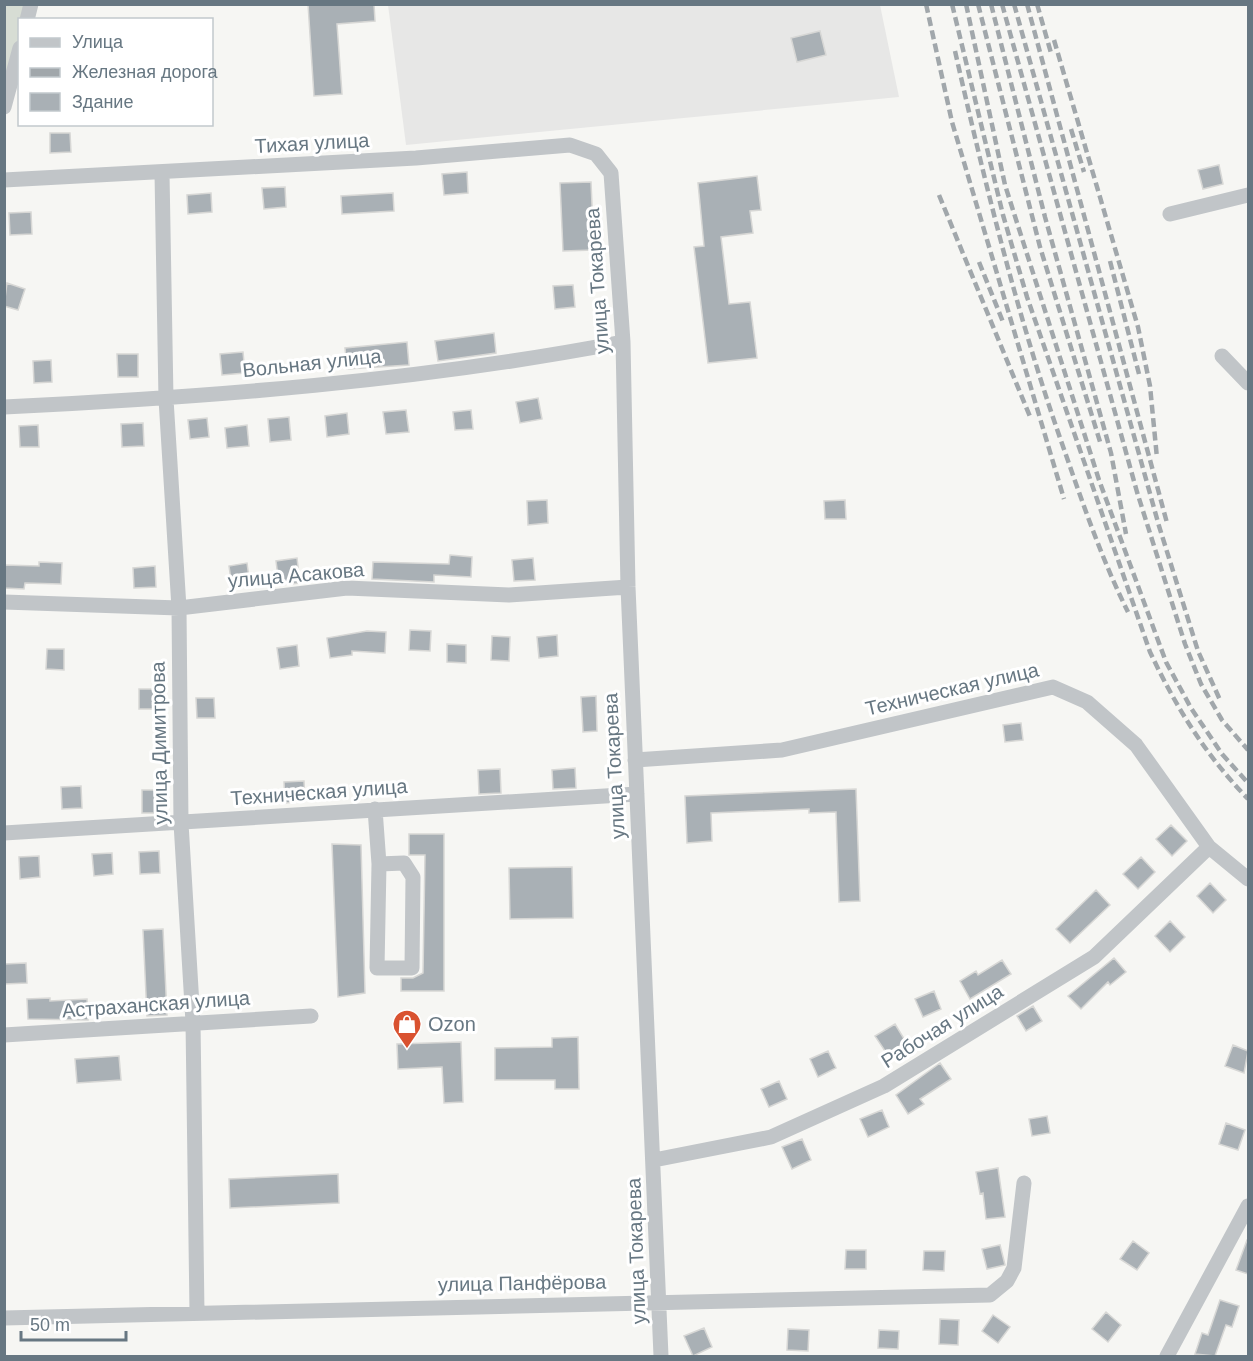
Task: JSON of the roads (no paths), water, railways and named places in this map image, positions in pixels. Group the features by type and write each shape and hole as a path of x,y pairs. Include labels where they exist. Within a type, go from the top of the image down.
{"street":[{"path":"4,107 18,55"},
{"name":"Тихая улица","path":"4,180 162,173 570,145 596,154 611,173"},
{"name":"улица Димитрова","path":"162,173 166,399 179,608 181,823 193,1022 197,1313"},
{"name":"улица Токарева","path":"611,173 623,342 628,587 661,1356"},
{"path":"1170,214 1248,195"},
{"name":"Вольная улица","path":"4,407 166,399 515,363 623,342"},
{"path":"1222,356 1248,383"},
{"name":"улица Асакова","path":"4,602 179,608 346,588 508,595 628,587"},
{"name":"Техническая улица","path":"635,760 782,750 1053,687 1087,702 1136,745 1209,847 1248,879"},
{"name":"Техническая улица","path":"4,833 637,794"},
{"path":"375,809 379,864 377,968 412,968 413,876 404,863 379,864"},
{"name":"Рабочая улица","path":"654,1160 771,1137 884,1086 1094,957 1209,847"},
{"name":"Астраханская улица","path":"4,1035 310,1016"},
{"name":"улица Панфёрова","path":"4,1318 990,1295 1007,1281 1014,1268 1024,1183"},
{"path":"1167,1356 1248,1206"}],"railway":[{"path":"926,4 952,122 1064,499"},
{"path":"952,4 1003,215 1027,297 1150,652 1193,730 1218,765 1248,799"},
{"path":"966,4 1005,185 1099,480 1166,662 1191,708 1222,754 1248,783"},
{"path":"978,4 1040,247 1101,445"},
{"path":"991,4 1045,217 1111,453 1126,534"},
{"path":"1002,4 1137,492 1185,644 1201,684 1222,720 1248,750"},
{"path":"1014,4 1159,526 1198,651 1220,700"},
{"path":"1027,4 1167,523"},
{"path":"1037,4 1051,53"},
{"path":"1054,40 1138,327 1150,386 1157,458"},
{"path":"955,51 991,204 1033,355 1087,514 1110,574 1128,612"},
{"path":"1071,129 1084,172"},
{"path":"939,195 1031,419"},
{"path":"1110,261 1139,374"},
{"path":"979,262 1003,322"}],"place":[{"name":"Ozon","path":"407,1050"}]}
